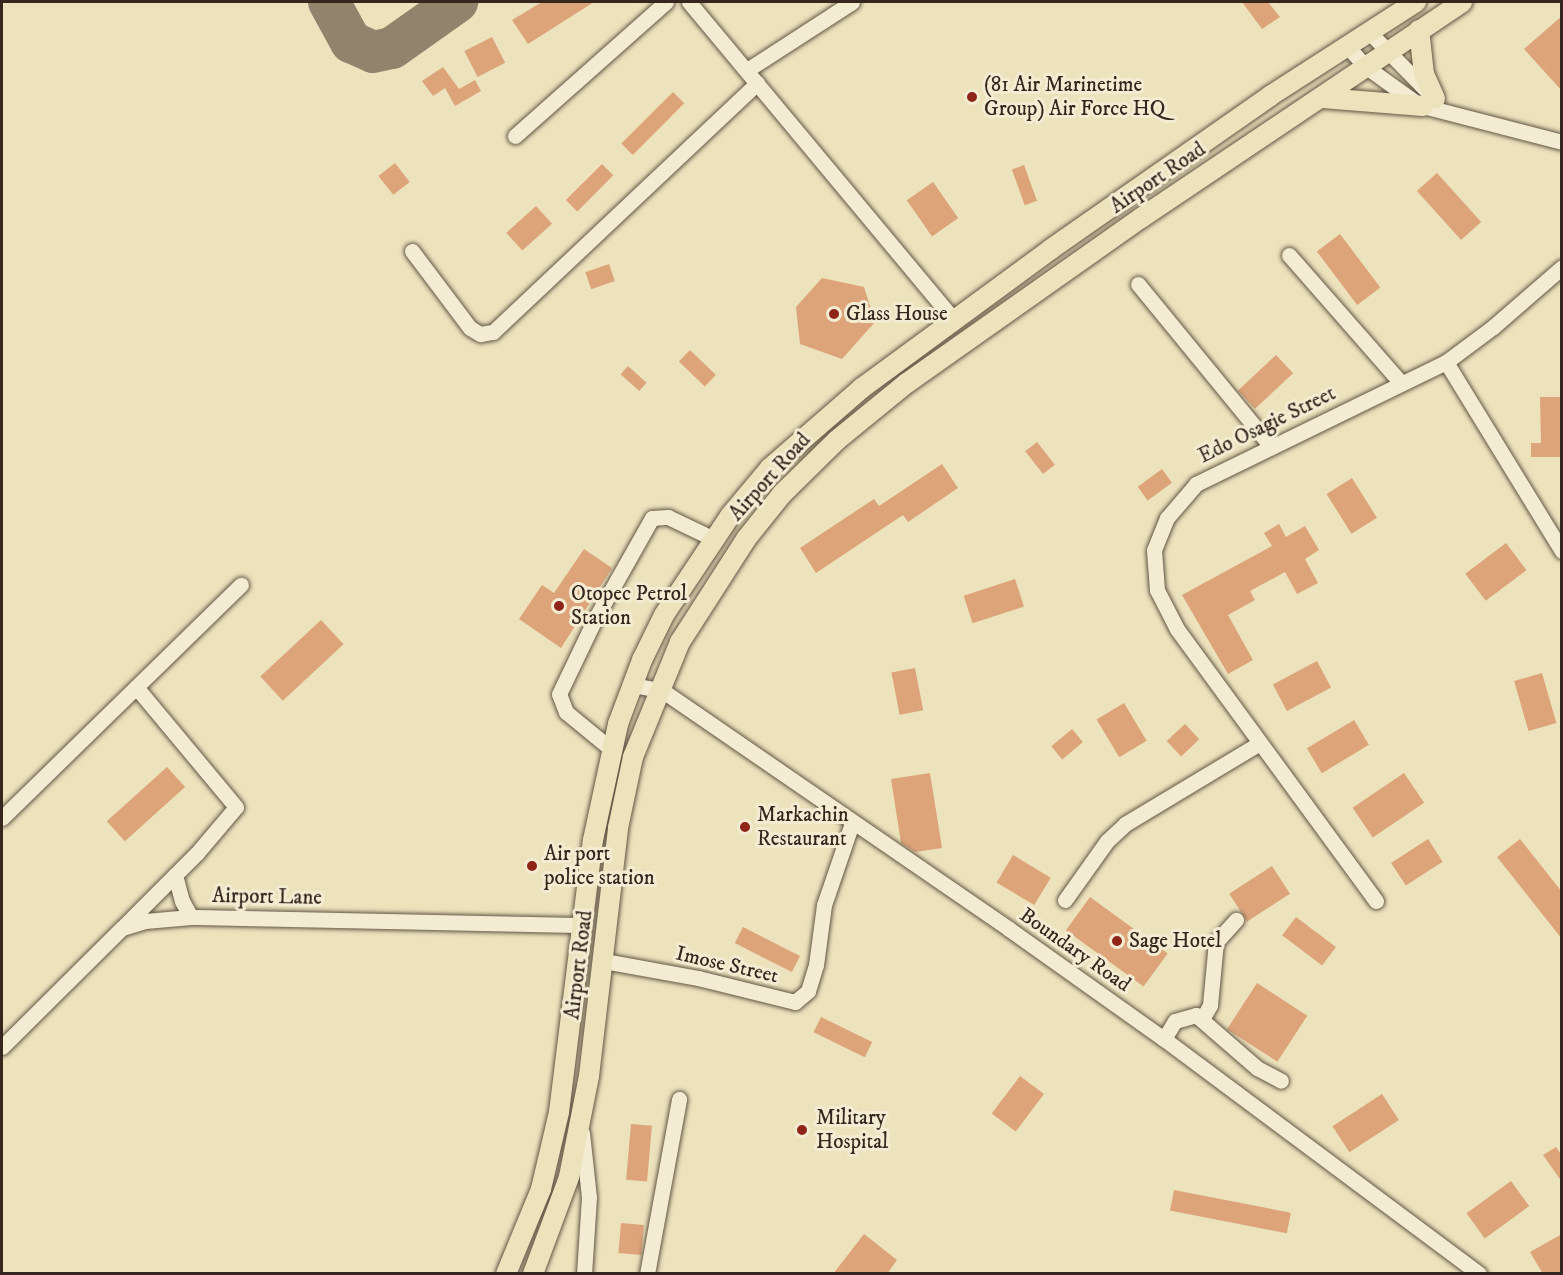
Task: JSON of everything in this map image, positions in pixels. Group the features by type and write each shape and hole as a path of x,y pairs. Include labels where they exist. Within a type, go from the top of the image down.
{"main road":[{"name":"Airport Road","path":"506,1274 541,1189 559,1112 574,1018 581,925 612,749 633,685 664,615 714,539 770,468 862,388 1051,249 1347,46 1416,2"},
{"name":"Airport Road","path":"534,1274 569,1177 581,1119 604,962 618,828 633,758 663,691 681,642 746,539 782,494 837,440 907,383 1073,266 1462,2"},
{"path":"1323,98 1433,105 1424,74 1419,30"},
{"path":"559,1112 581,1119"}],"street":[{"path":"515,136 666,2"},
{"path":"689,2 955,321"},
{"path":"747,70 852,2"},
{"path":"1369,32 1390,50 1433,105"},
{"path":"1347,46 1365,66 1433,105 1562,142"},
{"path":"412,251 470,328 480,334 494,332 757,83"},
{"path":"1289,255 1401,383"},
{"name":"Edo Osagie Street","path":"1376,901 1177,629 1157,590 1154,550 1167,518 1196,484 1446,362 1493,327 1562,267"},
{"path":"1138,284 1270,446"},
{"path":"1446,362 1562,551"},
{"path":"612,749 566,712 559,694 595,619 652,518 668,518 714,539"},
{"path":"2,818 241,585"},
{"name":"Boundary Road","path":"633,685 663,691 1164,1039 1479,1274"},
{"path":"122,928 235,811 234,801 136,687"},
{"path":"1065,900 1107,841 1125,824 1260,743"},
{"name":"Imose Street","path":"604,962 698,978 795,1002 808,991 816,965 824,905 852,823"},
{"path":"175,875 182,902 191,916"},
{"name":"Airport Lane","path":"2,1047 122,928 145,921 191,916 581,925"},
{"path":"1202,1019 1210,1005 1216,942 1236,920"},
{"path":"1164,1039 1175,1021 1196,1015 1257,1068 1281,1081"},
{"path":"647,1274 679,1099"},
{"path":"581,1119 589,1197 584,1274"}],"building":[{"path":"542,2 594,2 528,44 512,20"},
{"path":"1242,2 1268,2 1280,17 1262,29"},
{"path":"1562,16 1562,91 1524,49"},
{"path":"492,37 505,63 478,77 464,51"},
{"path":"443,67 459,89 475,80 481,91 455,106 445,88 433,96 422,81"},
{"path":"673,92 684,103 633,155 621,144"},
{"path":"395,163 410,182 393,195 378,176"},
{"path":"602,164 613,175 577,211 566,200"},
{"path":"1024,165 1037,201 1025,205 1012,169"},
{"path":"1437,173 1481,222 1461,240 1417,191"},
{"path":"933,182 958,218 932,236 907,200"},
{"path":"536,206 552,224 522,251 506,233"},
{"path":"1340,234 1380,288 1357,305 1317,251"},
{"path":"609,264 615,281 591,289 585,272"},
{"name":"Glass House","path":"822,278 864,287 875,322 842,359 800,344 796,307"},
{"path":"690,350 716,375 705,387 679,362"},
{"path":"1276,355 1293,373 1255,409 1238,390"},
{"path":"628,366 647,383 639,391 621,374"},
{"path":"1540,397 1562,397 1562,457 1531,457 1531,443 1541,443"},
{"path":"1037,442 1055,465 1043,474 1025,451"},
{"path":"942,464 958,488 908,522 903,515 816,573 800,548 874,499 879,506"},
{"path":"1162,469 1172,483 1148,500 1138,487"},
{"path":"1352,478 1377,518 1351,534 1327,494"},
{"path":"1279,524 1286,537 1305,526 1319,550 1305,559 1318,583 1297,594 1285,572 1250,591 1255,600 1228,615 1253,660 1228,674 1182,595 1272,546 1264,533"},
{"path":"1506,543 1526,570 1486,601 1465,574"},
{"name":"Otopec Petrol Station","path":"584,549 612,568 561,648 519,619 542,585 554,593"},
{"path":"1015,579 1024,607 973,623 964,596"},
{"path":"321,620 344,644 283,701 260,677"},
{"path":"1317,661 1331,687 1287,711 1273,684"},
{"path":"915,668 923,710 900,715 891,673"},
{"path":"1542,673 1556,723 1528,731 1514,681"},
{"path":"1124,703 1147,741 1119,757 1097,719"},
{"path":"1354,720 1369,745 1322,773 1307,748"},
{"path":"1185,724 1199,739 1181,756 1167,741"},
{"path":"1072,729 1083,742 1062,759 1051,746"},
{"path":"167,767 185,787 125,841 107,821"},
{"path":"930,773 942,848 915,852 901,843 891,779"},
{"path":"1404,773 1424,803 1373,838 1353,808"},
{"path":"1428,839 1443,862 1406,886 1391,863"},
{"path":"1520,839 1562,892 1562,939 1497,857"},
{"path":"1013,855 1051,878 1034,905 997,882"},
{"path":"1272,866 1290,894 1247,921 1229,894"},
{"name":"Sage Hotel","path":"1090,897 1168,953 1144,987 1066,930"},
{"path":"1296,917 1336,947 1322,965 1282,935"},
{"path":"743,927 800,956 792,972 735,943"},
{"path":"1257,983 1307,1016 1277,1062 1227,1029"},
{"path":"821,1017 872,1042 865,1057 814,1032"},
{"path":"1020,1076 1044,1094 1016,1132 992,1114"},
{"path":"1382,1094 1399,1120 1349,1152 1333,1126"},
{"path":"631,1124 652,1126 647,1182 626,1180"},
{"path":"1556,1147 1562,1156 1562,1182 1543,1155"},
{"path":"1511,1181 1529,1206 1485,1238 1467,1213"},
{"path":"1174,1190 1291,1213 1287,1233 1170,1211"},
{"path":"621,1223 644,1225 641,1255 618,1253"},
{"path":"864,1234 897,1260 887,1274 833,1274"},
{"path":"1562,1234 1562,1274 1543,1274 1530,1252"}],"taxiway":[{"path":"329,2 351,42 373,52 392,48 457,2"}],"place":[{"name":"(81 Air Marinetime Group) Air Force HQ","path":"972,97"},
{"name":"Glass House","path":"834,314"},
{"name":"Otopec Petrol Station","path":"559,606"},
{"name":"Markachin Restaurant","path":"745,827"},
{"name":"Air port police station","path":"532,866"},
{"name":"Sage Hotel","path":"1117,941"},
{"name":"Military Hospital","path":"802,1130"}]}
